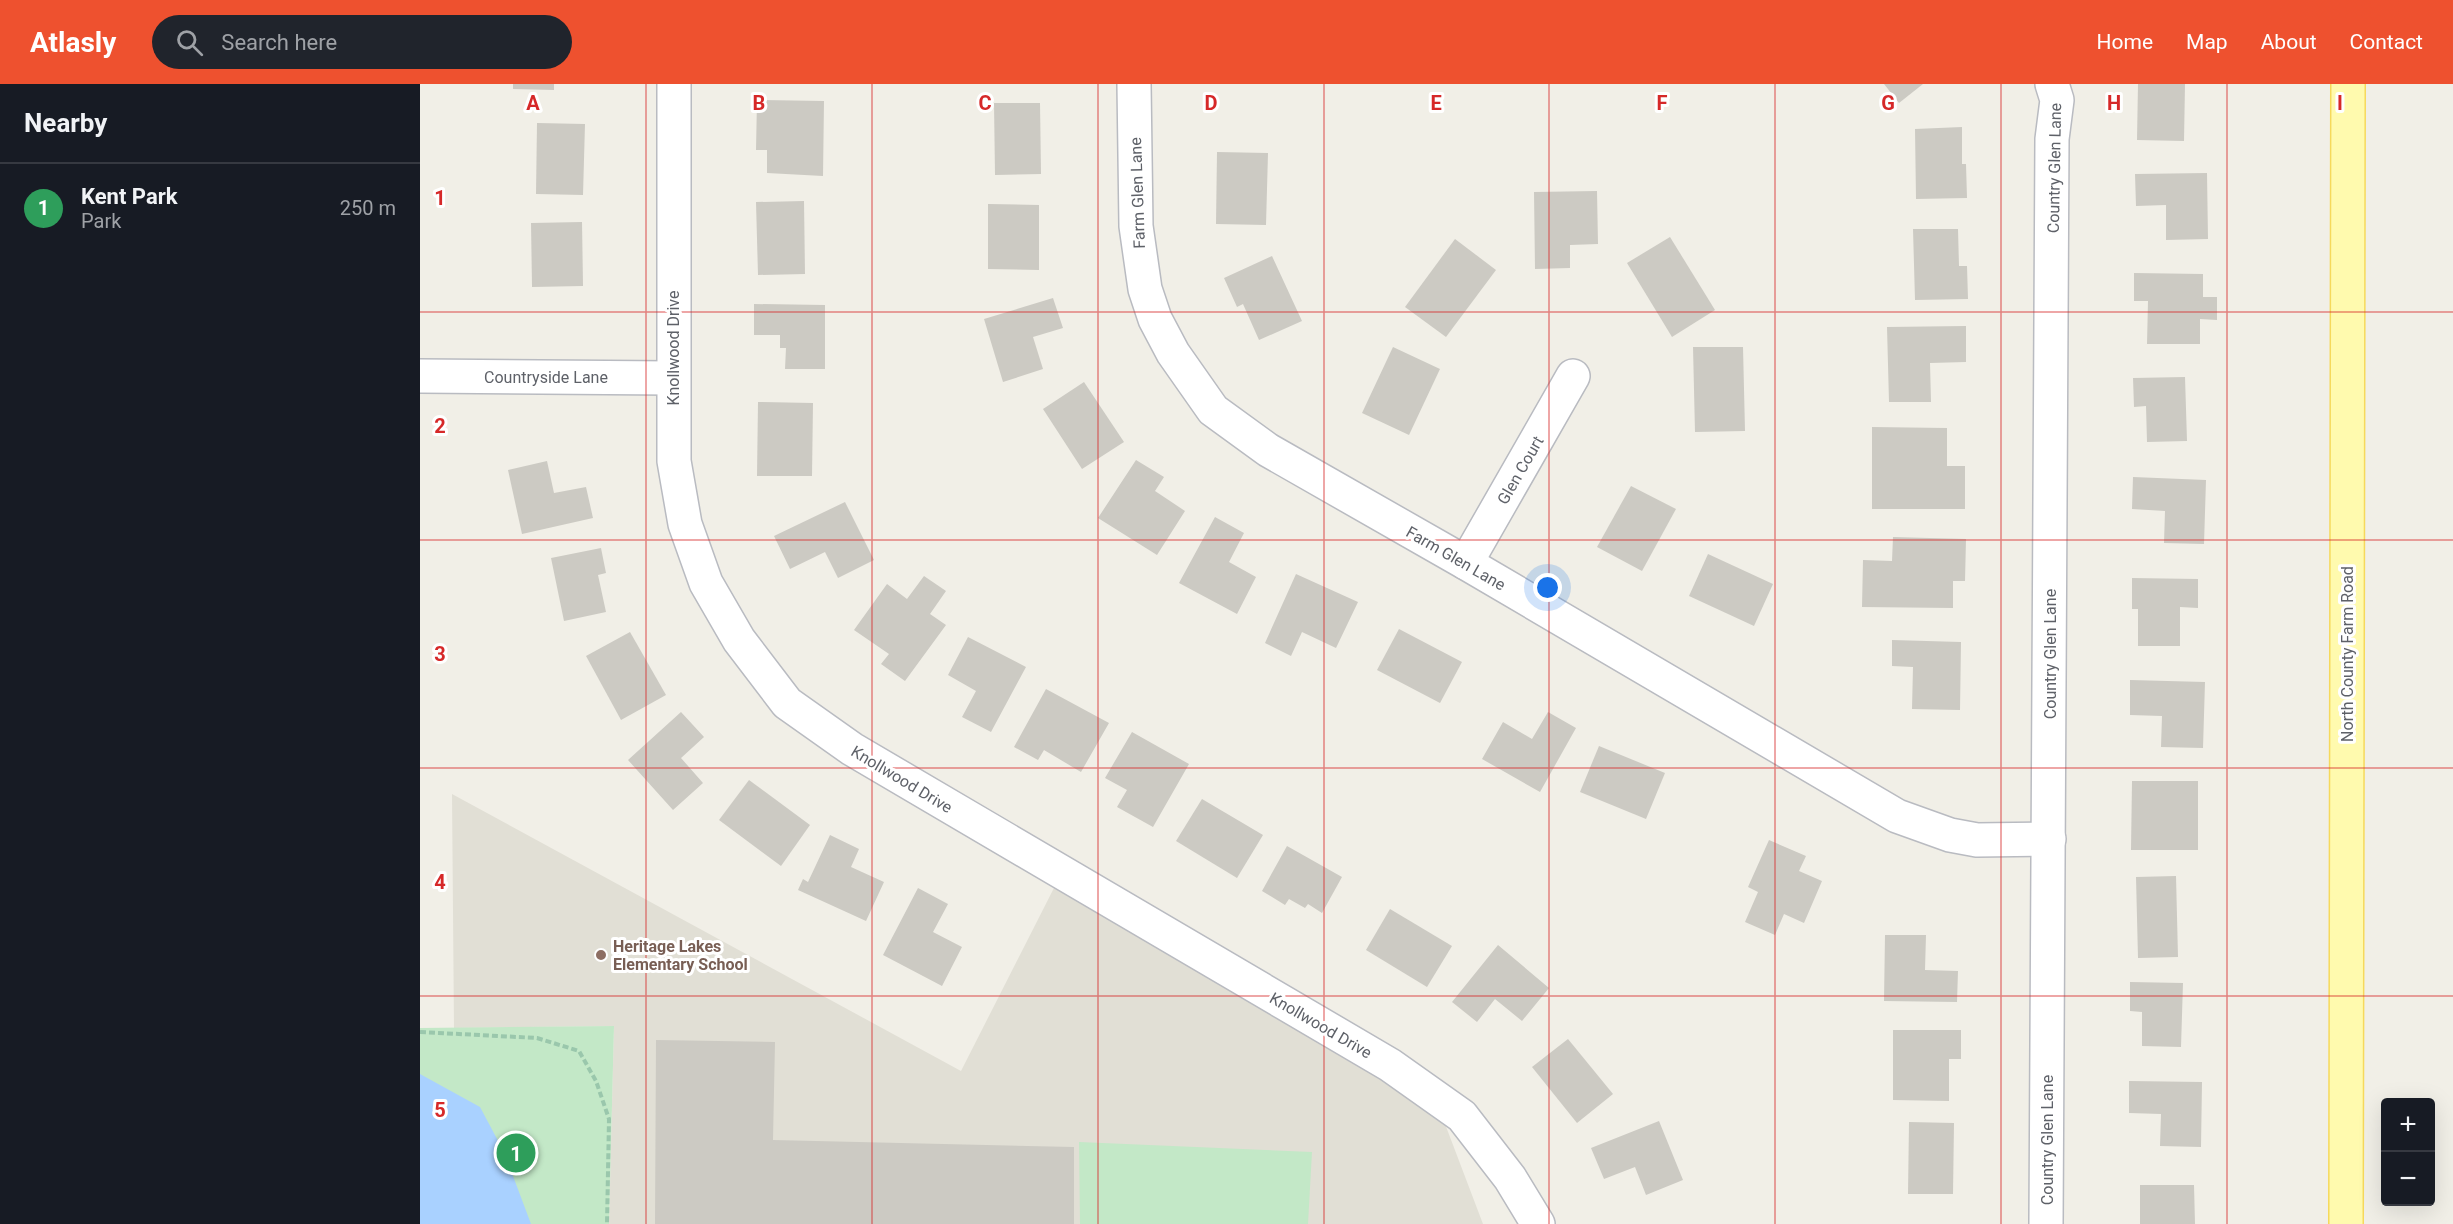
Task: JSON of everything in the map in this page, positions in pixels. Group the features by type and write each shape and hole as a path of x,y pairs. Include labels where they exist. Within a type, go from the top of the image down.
{"main road":[{"name":"North County Farm Road","path":"2346,1224 2348,84"}],"street":[{"name":"Knollwood Drive","path":"674,84 672,378 674,461 685,524 706,583 721,612 787,703 885,770 1390,1065 1462,1116 1510,1178 1538,1224"},
{"name":"Farm Glen Lane","path":"1134,84 1136,226 1139,260 1145,289 1155,319 1173,353 1213,410 1268,450 1467,563 1897,816 1950,835 1977,840 2049,839"},
{"name":"Country Glen Lane","path":"2046,1224 2052,139 2057,100 2052,84"},
{"name":"Countryside Lane","path":"420,376 672,378"},
{"name":"Glen Court","path":"1467,563 1573,376"}],"path":[{"path":"420,1032 537,1038 579,1051 596,1081 609,1119 607,1224"}],"shaded area":[{"name":"Heritage Lakes Elementary School","path":"452,794 961,1071 1056,884 1442,1116 1483,1224 609,1224 614,1026 454,1028"}],"green space":[{"path":"614,1026 609,1224 420,1224 420,1028"},
{"path":"1079,1142 1312,1152 1308,1224 1080,1224"}],"water":[{"path":"420,1074 480,1107 504,1152 531,1224 420,1224"}],"building":[{"path":"513,84 554,84 554,90 513,89"},
{"path":"1884,84 1923,84 1899,103"},
{"path":"2138,84 2185,84 2184,141 2137,140"},
{"path":"757,100 824,101 823,176 767,173 767,150 756,150"},
{"path":"994,103 1040,103 1041,174 995,175"},
{"path":"537,123 585,124 583,195 536,194"},
{"path":"1962,127 1962,164 1966,164 1967,198 1916,199 1915,129"},
{"path":"1217,152 1268,153 1266,225 1216,224"},
{"path":"2207,173 2208,239 2166,240 2166,205 2136,206 2135,174"},
{"path":"1597,191 1598,244 1570,245 1570,268 1535,269 1534,192"},
{"path":"804,201 805,274 758,275 756,202"},
{"path":"988,204 1039,205 1039,270 988,269"},
{"path":"582,222 583,286 532,287 531,223"},
{"path":"1913,229 1958,229 1959,266 1967,266 1968,299 1915,300"},
{"path":"1670,237 1715,310 1672,337 1627,263"},
{"path":"1455,239 1496,270 1446,337 1405,307"},
{"path":"1272,256 1302,321 1259,340 1243,304 1237,307 1224,278"},
{"path":"2134,273 2203,274 2203,297 2217,297 2217,320 2200,319 2200,344 2147,344 2148,301 2134,301"},
{"path":"1053,298 1063,328 1033,337 1043,369 1003,382 984,319"},
{"path":"754,304 825,305 825,369 785,369 786,348 780,348 780,335 754,335"},
{"path":"1966,326 1966,362 1930,363 1931,402 1889,402 1887,327"},
{"path":"1393,347 1440,369 1409,435 1362,413"},
{"path":"1693,347 1743,347 1745,431 1695,432"},
{"path":"2185,377 2187,441 2147,442 2146,406 2134,407 2133,378"},
{"path":"1084,382 1124,442 1082,469 1043,409"},
{"path":"758,402 813,403 812,476 757,476"},
{"path":"1872,427 1947,428 1947,466 1965,466 1965,509 1872,509"},
{"path":"1136,460 1164,477 1155,491 1185,511 1157,555 1098,518"},
{"path":"547,461 554,493 586,487 593,518 522,534 508,470"},
{"path":"2133,477 2206,480 2204,544 2164,543 2165,511 2132,509"},
{"path":"1631,486 1676,509 1642,571 1597,547"},
{"path":"845,502 874,560 838,578 825,552 790,569 774,536"},
{"path":"1215,517 1244,533 1229,562 1256,577 1237,614 1179,583"},
{"path":"1893,537 1966,539 1965,581 1953,581 1953,608 1862,607 1863,560 1892,561"},
{"path":"601,548 606,573 598,575 606,612 564,621 551,558"},
{"path":"1708,554 1773,584 1754,626 1689,596"},
{"path":"1296,574 1358,602 1336,648 1302,632 1291,656 1265,643"},
{"path":"924,576 946,591 930,614 946,625 905,681 881,664 889,654 854,630 887,584 907,599"},
{"path":"2132,578 2198,579 2198,608 2180,607 2180,646 2138,646 2138,609 2132,609"},
{"path":"1399,629 1462,662 1440,703 1377,670"},
{"path":"630,632 666,695 621,720 586,656"},
{"path":"968,637 1026,667 991,732 962,717 976,691 948,675"},
{"path":"1892,640 1961,642 1960,710 1912,709 1913,667 1892,666"},
{"path":"2130,680 2205,682 2203,748 2161,747 2162,716 2130,715"},
{"path":"1046,689 1109,723 1081,772 1044,750 1038,760 1014,747"},
{"path":"681,712 704,737 681,758 703,783 673,810 628,760"},
{"path":"1548,712 1576,728 1540,792 1482,759 1503,722 1532,739"},
{"path":"1132,732 1189,764 1153,827 1117,807 1127,790 1105,778"},
{"path":"1599,746 1665,773 1646,819 1580,792"},
{"path":"749,780 810,825 781,866 719,820"},
{"path":"2132,781 2198,781 2198,850 2131,850"},
{"path":"1202,799 1263,835 1237,878 1176,841"},
{"path":"830,835 859,849 851,867 884,882 866,921 798,890 803,879 808,882"},
{"path":"1769,840 1806,856 1799,871 1822,881 1804,923 1784,914 1775,935 1745,922 1758,892 1748,887"},
{"path":"1287,846 1342,877 1322,913 1308,904 1305,908 1289,899 1285,905 1262,891"},
{"path":"2176,876 2178,957 2138,958 2136,877"},
{"path":"918,888 948,904 933,932 962,947 942,986 883,955"},
{"path":"1390,909 1452,946 1427,987 1366,950"},
{"path":"1885,935 1926,935 1925,970 1958,971 1957,1002 1884,1001"},
{"path":"1498,945 1549,988 1522,1021 1495,999 1477,1022 1452,1002"},
{"path":"2130,982 2183,983 2181,1047 2142,1046 2142,1012 2130,1011"},
{"path":"1893,1030 1961,1030 1961,1059 1949,1059 1949,1101 1893,1100"},
{"path":"1568,1039 1613,1094 1577,1123 1532,1067"},
{"path":"656,1040 775,1042 773,1140 1074,1147 1074,1224 655,1224"},
{"path":"2129,1081 2202,1082 2201,1147 2160,1146 2161,1114 2129,1113"},
{"path":"1659,1121 1683,1180 1646,1195 1635,1167 1604,1179 1591,1148"},
{"path":"1909,1122 1954,1123 1953,1194 1908,1194"},
{"path":"2140,1185 2194,1185 2195,1224 2140,1224"}],"place":[{"name":"Heritage Lakes Elementary School","path":"601,955"},
{"name":"Kent Park","path":"516,1153"}]}
